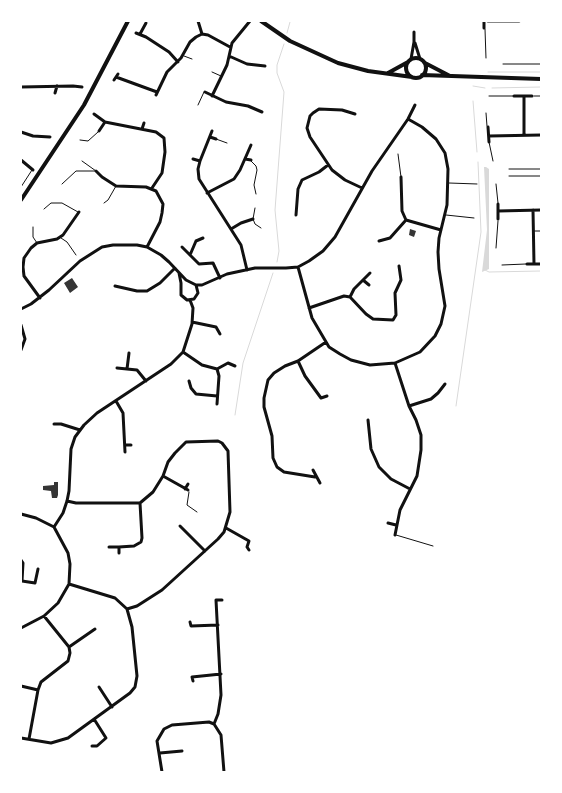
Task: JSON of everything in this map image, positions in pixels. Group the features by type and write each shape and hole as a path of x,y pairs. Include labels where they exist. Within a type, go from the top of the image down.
{"street":[{"path":"21,200 84,105 128,21"},
{"path":"198,21 202,34"},
{"path":"212,96 222,76 229,56 230,46 250,21"},
{"path":"261,21 290,41 338,63 368,71 412,77 422,75 541,79"},
{"path":"484,21 484,28"},
{"path":"488,21 519,21"},
{"path":"140,34 146,22"},
{"path":"412,77 406,68 414,42 414,32"},
{"path":"136,33 169,52 178,62"},
{"path":"116,77 157,94 167,72 184,55 190,42 202,34 211,36 230,46"},
{"path":"414,42 425,68 422,75"},
{"path":"229,56 247,64 265,66"},
{"path":"388,73 409,60 422,60 452,76"},
{"path":"55,93 57,86"},
{"path":"21,88 82,87"},
{"path":"205,92 226,102 262,112"},
{"path":"514,96 532,96"},
{"path":"524,96 524,135"},
{"path":"196,285 202,285 255,268 298,267 323,251 335,237 381,156 408,119 415,105"},
{"path":"355,114 342,110 319,109 310,116 308,128 310,137 336,174 362,188"},
{"path":"94,114 105,122 159,133 166,141 162,173 152,188"},
{"path":"298,267 312,318 329,346 340,354 361,363 395,363 420,352 435,336 441,324 445,306 438,264 438,247 449,183 447,160 442,147 428,132 408,119"},
{"path":"99,131 105,122"},
{"path":"142,129 144,123"},
{"path":"488,127 490,142"},
{"path":"212,131 200,161 198,169 199,179 240,245 247,270"},
{"path":"21,132 33,136 50,137"},
{"path":"489,136 541,135"},
{"path":"210,137 216,139"},
{"path":"207,193 234,179 251,144"},
{"path":"193,159 200,161"},
{"path":"245,159 251,160"},
{"path":"21,160 33,170"},
{"path":"296,215 298,189 302,180 319,172 328,165"},
{"path":"96,171 116,186 152,188 160,197 163,204 160,222 147,247"},
{"path":"401,178 402,212 406,220 441,230"},
{"path":"498,204 498,219"},
{"path":"533,210 534,264"},
{"path":"498,211 541,210"},
{"path":"40,298 24,280 22,261 28,251 37,244 60,237 66,232 79,212"},
{"path":"231,229 253,219"},
{"path":"74,220 78,223"},
{"path":"379,241 390,238 406,220"},
{"path":"190,255 196,241 203,238"},
{"path":"21,309 40,298 80,261 102,247 126,244 147,247 166,258 186,280 196,285 198,290"},
{"path":"182,247 197,263 201,265 208,262 212,263 220,278"},
{"path":"527,264 541,264"},
{"path":"309,308 344,296 350,297 373,319 393,320 396,315 394,294 401,280 399,266"},
{"path":"115,286 137,291 147,291 160,284 175,268"},
{"path":"179,273 182,285 181,295 185,299 190,300 197,296 198,290 202,285"},
{"path":"350,297 354,289 370,273"},
{"path":"363,280 369,285"},
{"path":"182,285 192,282"},
{"path":"54,527 63,513 67,501 71,449 80,430 97,413 172,364 183,352 192,322 193,308 190,300"},
{"path":"192,322 216,327 220,334"},
{"path":"21,325 25,339 21,350"},
{"path":"315,477 284,472 277,467 273,458 271,430 264,407 265,389 268,380 284,366 298,361 326,342"},
{"path":"183,352 202,365 216,369 228,364 235,366"},
{"path":"127,369 129,353"},
{"path":"298,361 319,399 328,396"},
{"path":"395,363 421,435 417,476 400,510 395,535"},
{"path":"117,368 137,370 146,381"},
{"path":"216,369 219,376 216,404"},
{"path":"189,381 191,388 196,394 217,396"},
{"path":"409,406 432,398 445,384"},
{"path":"116,401 123,413 125,452"},
{"path":"368,420 371,448 379,467 391,479 410,489"},
{"path":"54,424 61,424 80,430"},
{"path":"67,501 76,503 140,503 153,492 163,476 168,462 186,442 218,441 222,443 229,455 230,512 226,528 218,539 162,590 137,606 127,609"},
{"path":"125,445 131,445"},
{"path":"312,470 320,483"},
{"path":"163,476 187,490 188,484"},
{"path":"109,547 138,545 142,540 140,503"},
{"path":"21,514 36,518 54,527 68,553 70,564 69,584 58,603 44,616 21,628"},
{"path":"388,523 396,525"},
{"path":"180,526 205,551"},
{"path":"226,528 249,540 247,547 249,550"},
{"path":"179,534 184,529"},
{"path":"119,547 119,553"},
{"path":"21,560 23,563 22,581 36,583 38,570"},
{"path":"21,738 51,743 68,738 130,693 137,682 132,627 127,609 115,598 69,584"},
{"path":"214,724 220,702 221,674 216,600 222,600"},
{"path":"30,740 38,690 45,678 68,661 70,653 69,647 44,616"},
{"path":"190,622 191,626 218,625"},
{"path":"69,647 95,629"},
{"path":"193,681 192,677 221,674"},
{"path":"21,686 38,690"},
{"path":"98,687 112,707"},
{"path":"92,746 97,746 106,738 94,719"},
{"path":"162,772 157,744 159,736 167,726 203,722 214,724 221,735 224,772"},
{"path":"160,753 182,751"}],"lane":[{"path":"484,28 486,58"},
{"path":"184,55 192,59"},
{"path":"503,64 541,64"},
{"path":"212,72 222,76"},
{"path":"198,105 205,92"},
{"path":"489,96 514,96"},
{"path":"532,96 541,96"},
{"path":"486,113 488,127"},
{"path":"80,140 88,141 99,131"},
{"path":"216,139 227,143"},
{"path":"490,142 493,161"},
{"path":"398,154 401,178"},
{"path":"251,160 257,170 254,185 256,194"},
{"path":"82,161 96,171"},
{"path":"509,169 541,169"},
{"path":"21,187 33,170"},
{"path":"62,184 76,171 96,171"},
{"path":"509,176 541,176"},
{"path":"449,183 477,184"},
{"path":"496,184 498,204"},
{"path":"104,203 108,200 116,186"},
{"path":"44,209 51,203 62,204 79,212"},
{"path":"255,208 253,219 255,224 261,228"},
{"path":"445,214 474,218"},
{"path":"496,248 498,219"},
{"path":"33,226 33,237 37,244"},
{"path":"533,231 541,231"},
{"path":"60,237 67,242 76,255"},
{"path":"502,265 527,264"},
{"path":"187,490 190,493 187,505 197,512"},
{"path":"395,535 432,546"}],"shaded area":[{"path":"484,167 489,169 489,269 482,272 487,230"}],"building":[{"path":"410,229 416,231 414,237 409,235"},
{"path":"72,278 78,287 70,293 64,283"},
{"path":"54,482 58,482 57,498 52,498 51,491 43,490 43,486 54,485"}],"waterway":[{"path":"287,33 290,22"},
{"path":"277,262 279,251 275,210 284,92 277,73 277,65 284,44"},
{"path":"488,72 541,72"},
{"path":"473,86 485,88"},
{"path":"492,88 541,87"},
{"path":"473,101 477,152"},
{"path":"456,406 481,232 478,162"},
{"path":"485,270 489,272 541,271"},
{"path":"235,415 243,363 273,273"}]}
